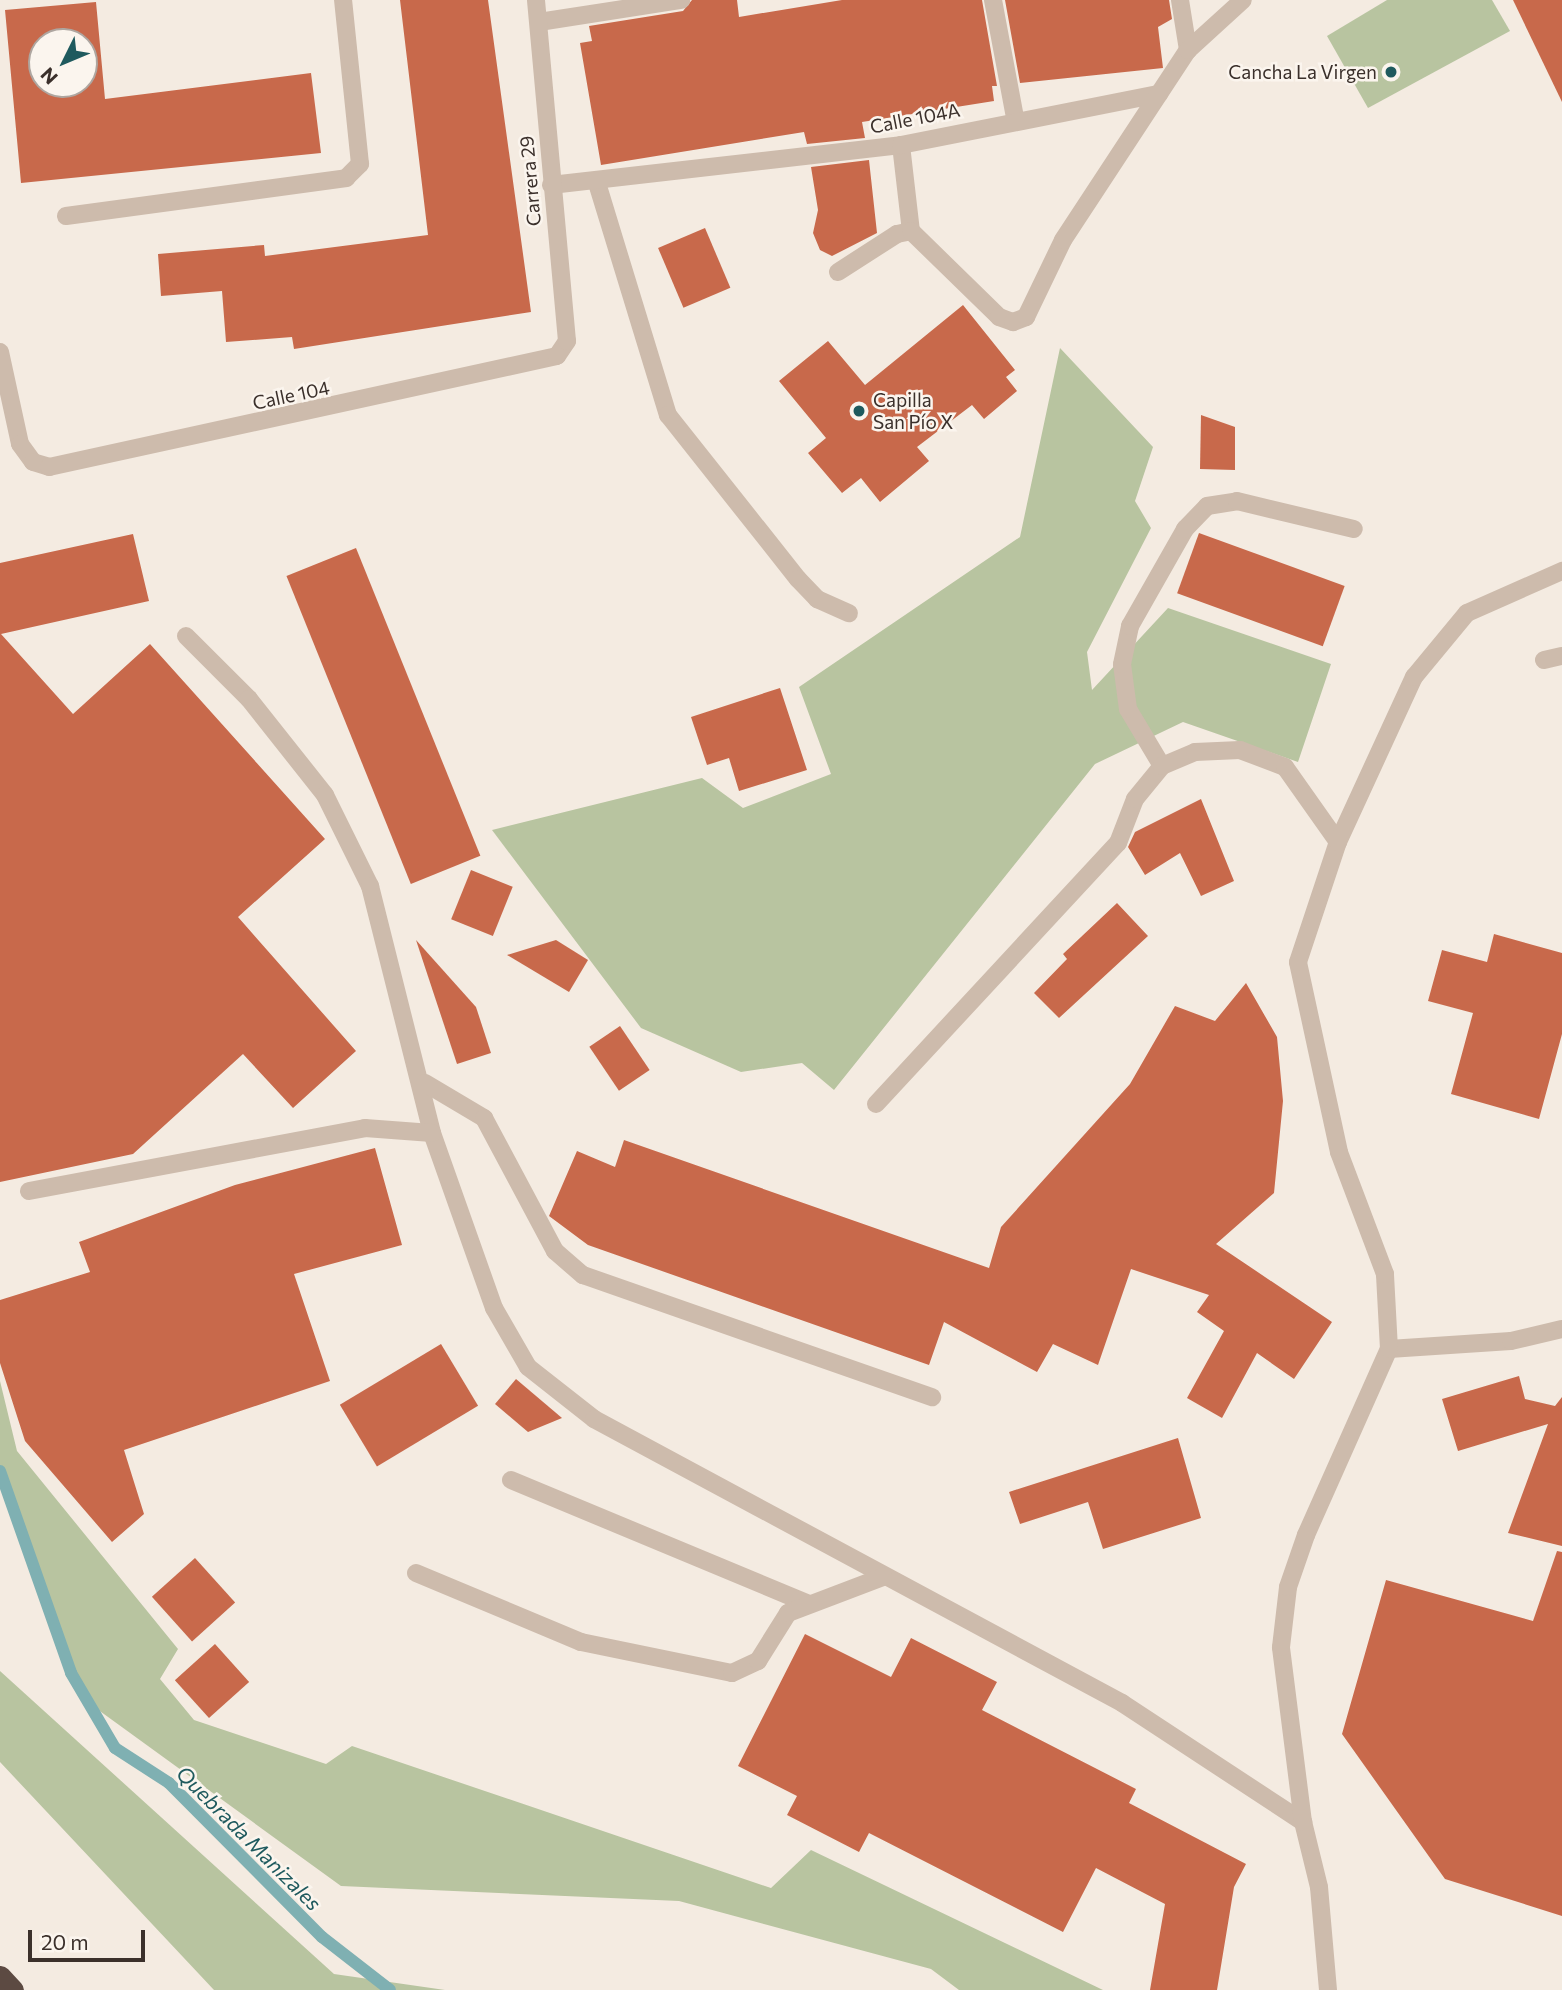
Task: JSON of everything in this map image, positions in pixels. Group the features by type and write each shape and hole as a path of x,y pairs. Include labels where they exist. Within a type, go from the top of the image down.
{"highway":[{"path":"0,1976 13,1990"}],"street":[{"path":"66,216 346,178 360,164 342,0"},
{"name":"Carrera 29","path":"536,0 567,341 558,356"},
{"path":"538,22 681,0"},
{"path":"993,0 1015,118"},
{"path":"1180,0 1188,50"},
{"path":"901,145 911,231 999,317 1013,322 1026,317 1063,240 1188,50 1243,0"},
{"name":"Calle 104A","path":"551,184 597,183 901,145 1015,118 1159,94"},
{"path":"597,183 668,415 798,579 817,599 849,613"},
{"path":"838,272 897,234 911,231"},
{"name":"Calle 104","path":"0,352 20,444 33,462 49,467 558,356"},
{"path":"1161,766 1128,709 1122,664 1146,592 1185,529 1207,506 1237,501 1354,529"},
{"path":"1328,1990 1319,1887 1303,1822 1280,1647 1289,1587 1389,1349 1385,1274 1339,1152 1297,962 1338,842 1414,677 1467,613 1562,571"},
{"path":"186,636 249,699 325,795 370,886 425,1083 432,1133 494,1308 528,1367 594,1419 883,1577 1122,1703 1303,1822"},
{"path":"876,1104 1118,843 1135,799 1161,766 1195,752 1240,750 1285,767 1338,842"},
{"path":"425,1083 484,1118 555,1251 583,1275 932,1398"},
{"path":"29,1191 365,1128 432,1133"},
{"path":"1389,1349 1511,1341 1562,1329"},
{"path":"511,1479 810,1604"},
{"path":"416,1573 581,1642 732,1673 758,1661 788,1613 883,1577"}],"green space":[{"name":"Cancha La Virgen","path":"1387,0 1492,0 1510,31 1368,108 1327,36"},
{"path":"1060,348 1153,447 1135,501 1151,528 1087,652 1092,690 1168,608 1331,664 1298,762 1183,722 1095,764 834,1090 802,1063 741,1072 641,1028 492,830 702,778 743,808 831,774 799,687 1020,537"},
{"path":"0,1381 17,1451 178,1649 160,1679 194,1720 326,1764 352,1746 771,1888 811,1850 1103,1990 959,1990 931,1969 679,1901 341,1886 86,1701 0,1479"},
{"path":"0,1671 334,1974 445,1990 214,1990 0,1762"}],"building":[{"path":"400,0 488,0 531,312 294,349 292,337 226,342 222,291 161,296 158,254 264,245 265,256 428,235"},
{"path":"692,0 737,0 739,17 842,0 982,0 997,86 992,86 994,101 862,122 865,138 807,144 804,132 601,165 580,43 592,41 589,26 683,11"},
{"path":"1005,0 1169,0 1172,19 1158,27 1163,68 1020,83"},
{"path":"1513,0 1562,0 1562,102"},
{"path":"96,2 105,99 311,73 321,153 21,183 5,10"},
{"path":"869,160 877,233 832,256 820,250 813,233 818,210 811,167"},
{"path":"705,228 730,288 683,308 658,248"},
{"path":"963,305 1015,370 1006,377 1017,391 984,419 972,405 917,447 929,461 880,502 861,478 842,493 808,453 826,438 779,381 828,341 865,385"},
{"path":"1201,415 1235,427 1235,470 1200,469"},
{"path":"1199,533 1345,586 1323,646 1177,593"},
{"path":"133,534 149,601 1,634 73,714 150,644 325,839 238,917 356,1051 293,1108 243,1054 133,1154 0,1182 0,563"},
{"path":"356,548 480,856 411,884 286,576"},
{"path":"780,688 807,770 739,791 729,758 707,765 691,717"},
{"path":"1201,799 1234,881 1201,896 1180,853 1145,875 1128,847 1135,832"},
{"path":"471,870 513,887 493,936 451,919"},
{"path":"1117,903 1148,936 1059,1018 1034,993 1067,959 1063,954"},
{"path":"1494,934 1562,953 1562,1034 1539,1119 1451,1094 1473,1013 1428,1001 1442,950 1487,962"},
{"path":"416,940 476,1007 491,1053 457,1064"},
{"path":"556,940 588,960 569,992 507,955"},
{"path":"1246,983 1277,1037 1283,1101 1274,1193 1216,1244 1332,1322 1294,1379 1257,1353 1222,1418 1187,1398 1224,1331 1197,1312 1209,1295 1131,1269 1098,1365 1053,1344 1037,1372 944,1322 929,1365 588,1245 549,1216 577,1151 615,1167 624,1140 989,1268 1001,1227 1130,1084 1175,1006 1215,1021"},
{"path":"620,1026 650,1070 619,1091 589,1047"},
{"path":"375,1148 402,1245 294,1274 330,1381 124,1450 144,1514 112,1542 25,1441 0,1363 0,1300 90,1272 79,1242 235,1185"},
{"path":"441,1344 478,1406 377,1466 340,1405"},
{"path":"1519,1376 1525,1399 1555,1406 1562,1397 1562,1546 1508,1533 1548,1424 1458,1451 1442,1399"},
{"path":"516,1379 562,1418 528,1432 495,1404"},
{"path":"1178,1438 1201,1518 1103,1549 1088,1502 1020,1524 1009,1492"},
{"path":"1557,1551 1562,1552 1562,1916 1445,1879 1342,1734 1386,1580 1533,1621"},
{"path":"195,1558 235,1603 192,1641 152,1597"},
{"path":"805,1634 891,1677 911,1638 997,1682 982,1710 1136,1789 1129,1803 1246,1864 1234,1887 1217,1990 1150,1990 1165,1904 1096,1868 1063,1932 869,1833 859,1852 787,1815 797,1796 738,1766"},
{"path":"215,1644 249,1682 209,1718 175,1680"}],"waterway":[{"name":"Quebrada Manizales","path":"0,1471 71,1673 115,1748 169,1783 322,1937 390,1990"}],"place":[{"name":"Cancha La Virgen","path":"1391,72"},
{"name":"Capilla San Pío X","path":"859,411"}]}
